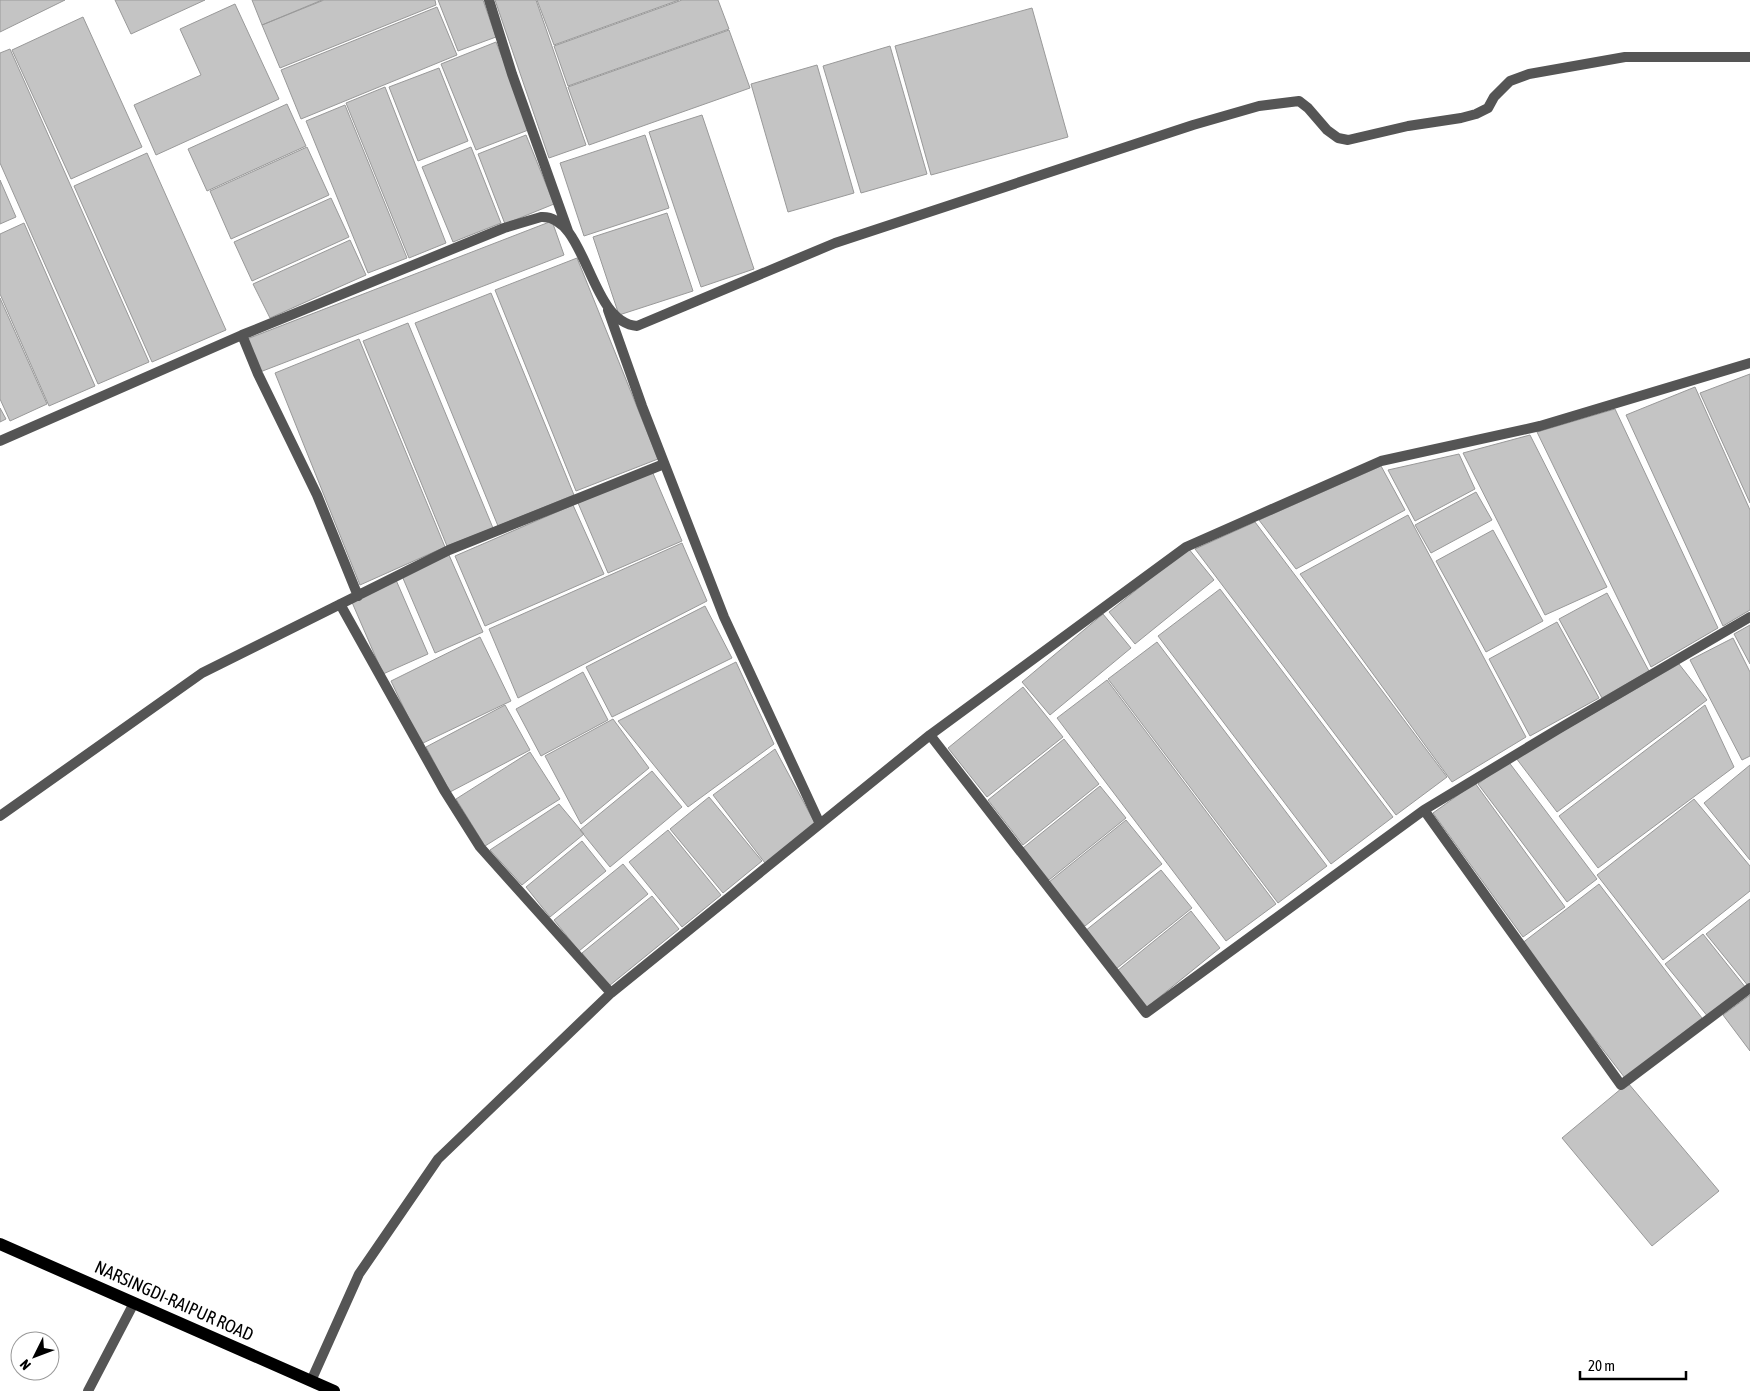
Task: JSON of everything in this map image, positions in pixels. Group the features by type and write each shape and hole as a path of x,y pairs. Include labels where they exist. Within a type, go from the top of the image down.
{"main road":[{"name":"NARSINGDI-RAIPUR ROAD","path":"0,1244 334,1391"}],"street":[{"path":"489,0 512,74 570,234 582,254 596,289 622,322 629,326 637,326 834,243 1193,125 1259,106 1299,101 1308,108 1327,130 1338,138 1348,140 1408,126 1476,114 1488,108 1494,97 1510,81 1529,74 1626,57 1750,57"},
{"path":"0,441 242,334 504,228 527,220 547,216 556,221 570,234"},
{"path":"606,304 664,464 724,617 820,824"},
{"path":"242,334 258,374 317,495 358,596"},
{"path":"311,1381 359,1274 438,1159 611,994 930,734 1186,547 1381,461 1540,426 1750,363"},
{"path":"0,816 202,673 449,550 664,464"},
{"path":"340,604 444,790 480,847 611,994"},
{"path":"930,734 1146,1013 1424,810 1750,617"},
{"path":"1424,810 1621,1085 1750,988"},
{"path":"88,1391 134,1302"}],"building":[{"path":"0,0 65,0 0,32"},
{"path":"115,0 205,0 131,34"},
{"path":"252,0 322,0 262,25"},
{"path":"324,0 435,0 436,5 280,68 262,25"},
{"path":"438,0 483,0 496,37 458,51"},
{"path":"495,0 536,0 586,145 549,158"},
{"path":"537,0 679,0 554,45"},
{"path":"682,0 718,0 729,29 568,86 554,46"},
{"path":"235,4 279,99 156,155 134,105 201,75 180,29"},
{"path":"437,7 457,55 301,119 281,70"},
{"path":"1032,8 1068,137 931,175 895,46"},
{"path":"83,17 142,147 71,179 12,50"},
{"path":"729,30 750,88 589,145 568,87"},
{"path":"496,42 531,129 476,150 441,64"},
{"path":"890,46 927,174 861,193 823,66"},
{"path":"10,49 149,362 98,384 0,163 0,53"},
{"path":"817,65 854,193 788,212 751,84"},
{"path":"439,68 468,141 418,161 389,87"},
{"path":"385,87 446,243 409,258 346,103"},
{"path":"287,104 306,146 207,191 188,149"},
{"path":"345,105 407,258 368,273 306,121"},
{"path":"702,115 754,269 701,287 649,132"},
{"path":"526,135 554,204 505,224 478,154"},
{"path":"645,135 669,208 584,236 560,163"},
{"path":"307,147 329,195 231,239 210,191"},
{"path":"471,147 501,223 453,242 422,167"},
{"path":"147,153 226,330 152,362 74,186"},
{"path":"0,180 16,217 0,224"},
{"path":"331,198 349,237 252,281 234,242"},
{"path":"667,213 693,291 619,315 593,237"},
{"path":"552,221 564,255 260,372 247,339"},
{"path":"24,223 95,386 49,406 0,294 0,234"},
{"path":"350,240 366,275 270,318 253,284"},
{"path":"577,258 658,459 576,491 495,290"},
{"path":"491,293 574,495 498,526 415,323"},
{"path":"0,298 47,404 10,421 0,399"},
{"path":"408,323 493,528 447,546 363,341"},
{"path":"359,339 445,547 360,585 275,373"},
{"path":"1750,374 1750,503 1700,393"},
{"path":"1695,387 1750,510 1750,610 1723,626 1626,415"},
{"path":"0,408 6,419 0,422"},
{"path":"1615,409 1718,628 1651,667 1537,432"},
{"path":"1530,435 1607,587 1545,615 1463,453"},
{"path":"1459,454 1475,489 1415,521 1388,470"},
{"path":"1381,466 1405,510 1296,569 1259,520"},
{"path":"652,471 682,541 608,573 578,503"},
{"path":"1476,492 1492,520 1431,553 1415,525"},
{"path":"573,505 604,574 485,626 455,556"},
{"path":"1408,515 1526,737 1452,782 1300,574"},
{"path":"1255,522 1447,777 1396,815 1195,549"},
{"path":"1493,530 1543,621 1486,652 1436,561"},
{"path":"682,543 707,601 518,698 489,629"},
{"path":"1188,548 1214,580 1135,644 1109,612"},
{"path":"449,555 483,632 435,653 402,576"},
{"path":"396,580 428,654 383,674 351,600"},
{"path":"1220,589 1393,817 1331,864 1158,636"},
{"path":"1607,593 1649,671 1602,698 1559,619"},
{"path":"705,606 732,658 612,717 586,667"},
{"path":"1103,614 1131,648 1050,715 1022,682"},
{"path":"1557,622 1599,698 1530,736 1489,659"},
{"path":"1750,625 1750,664 1734,634"},
{"path":"480,637 511,701 421,744 391,681"},
{"path":"1733,638 1750,672 1750,756 1742,760 1690,660"},
{"path":"1157,642 1327,866 1278,903 1108,679"},
{"path":"736,662 774,744 688,807 618,721"},
{"path":"1679,664 1707,700 1557,812 1516,758"},
{"path":"583,672 608,720 541,756 516,709"},
{"path":"1107,680 1276,904 1226,941 1057,718"},
{"path":"1023,687 1063,737 987,797 948,748"},
{"path":"505,705 530,750 450,792 426,747"},
{"path":"1705,705 1734,767 1598,868 1559,816"},
{"path":"613,719 649,768 581,824 545,756"},
{"path":"1064,739 1099,784 1023,845 988,800"},
{"path":"775,749 816,825 765,863 713,795"},
{"path":"530,752 560,799 485,846 456,799"},
{"path":"1508,761 1597,879 1567,902 1478,784"},
{"path":"1750,765 1750,860 1704,803"},
{"path":"652,771 682,807 610,867 580,830"},
{"path":"1475,783 1565,907 1523,937 1433,813"},
{"path":"1100,786 1126,818 1049,880 1023,848"},
{"path":"709,797 762,861 723,893 670,829"},
{"path":"1694,799 1750,866 1750,891 1663,960 1597,875"},
{"path":"559,804 584,834 522,885 490,850"},
{"path":"1126,820 1162,864 1085,926 1049,882"},
{"path":"668,830 721,895 682,927 629,862"},
{"path":"582,841 606,871 550,917 526,887"},
{"path":"623,864 648,894 579,951 554,920"},
{"path":"1161,870 1192,908 1116,969 1085,931"},
{"path":"1599,884 1702,1018 1625,1078 1521,944"},
{"path":"652,896 679,929 609,986 582,953"},
{"path":"1750,899 1750,987 1749,987 1706,934"},
{"path":"1191,911 1220,948 1146,1008 1117,971"},
{"path":"1703,934 1746,988 1709,1018 1665,964"},
{"path":"1750,995 1750,1051 1723,1015"},
{"path":"1628,1083 1719,1191 1652,1246 1562,1138"}]}
